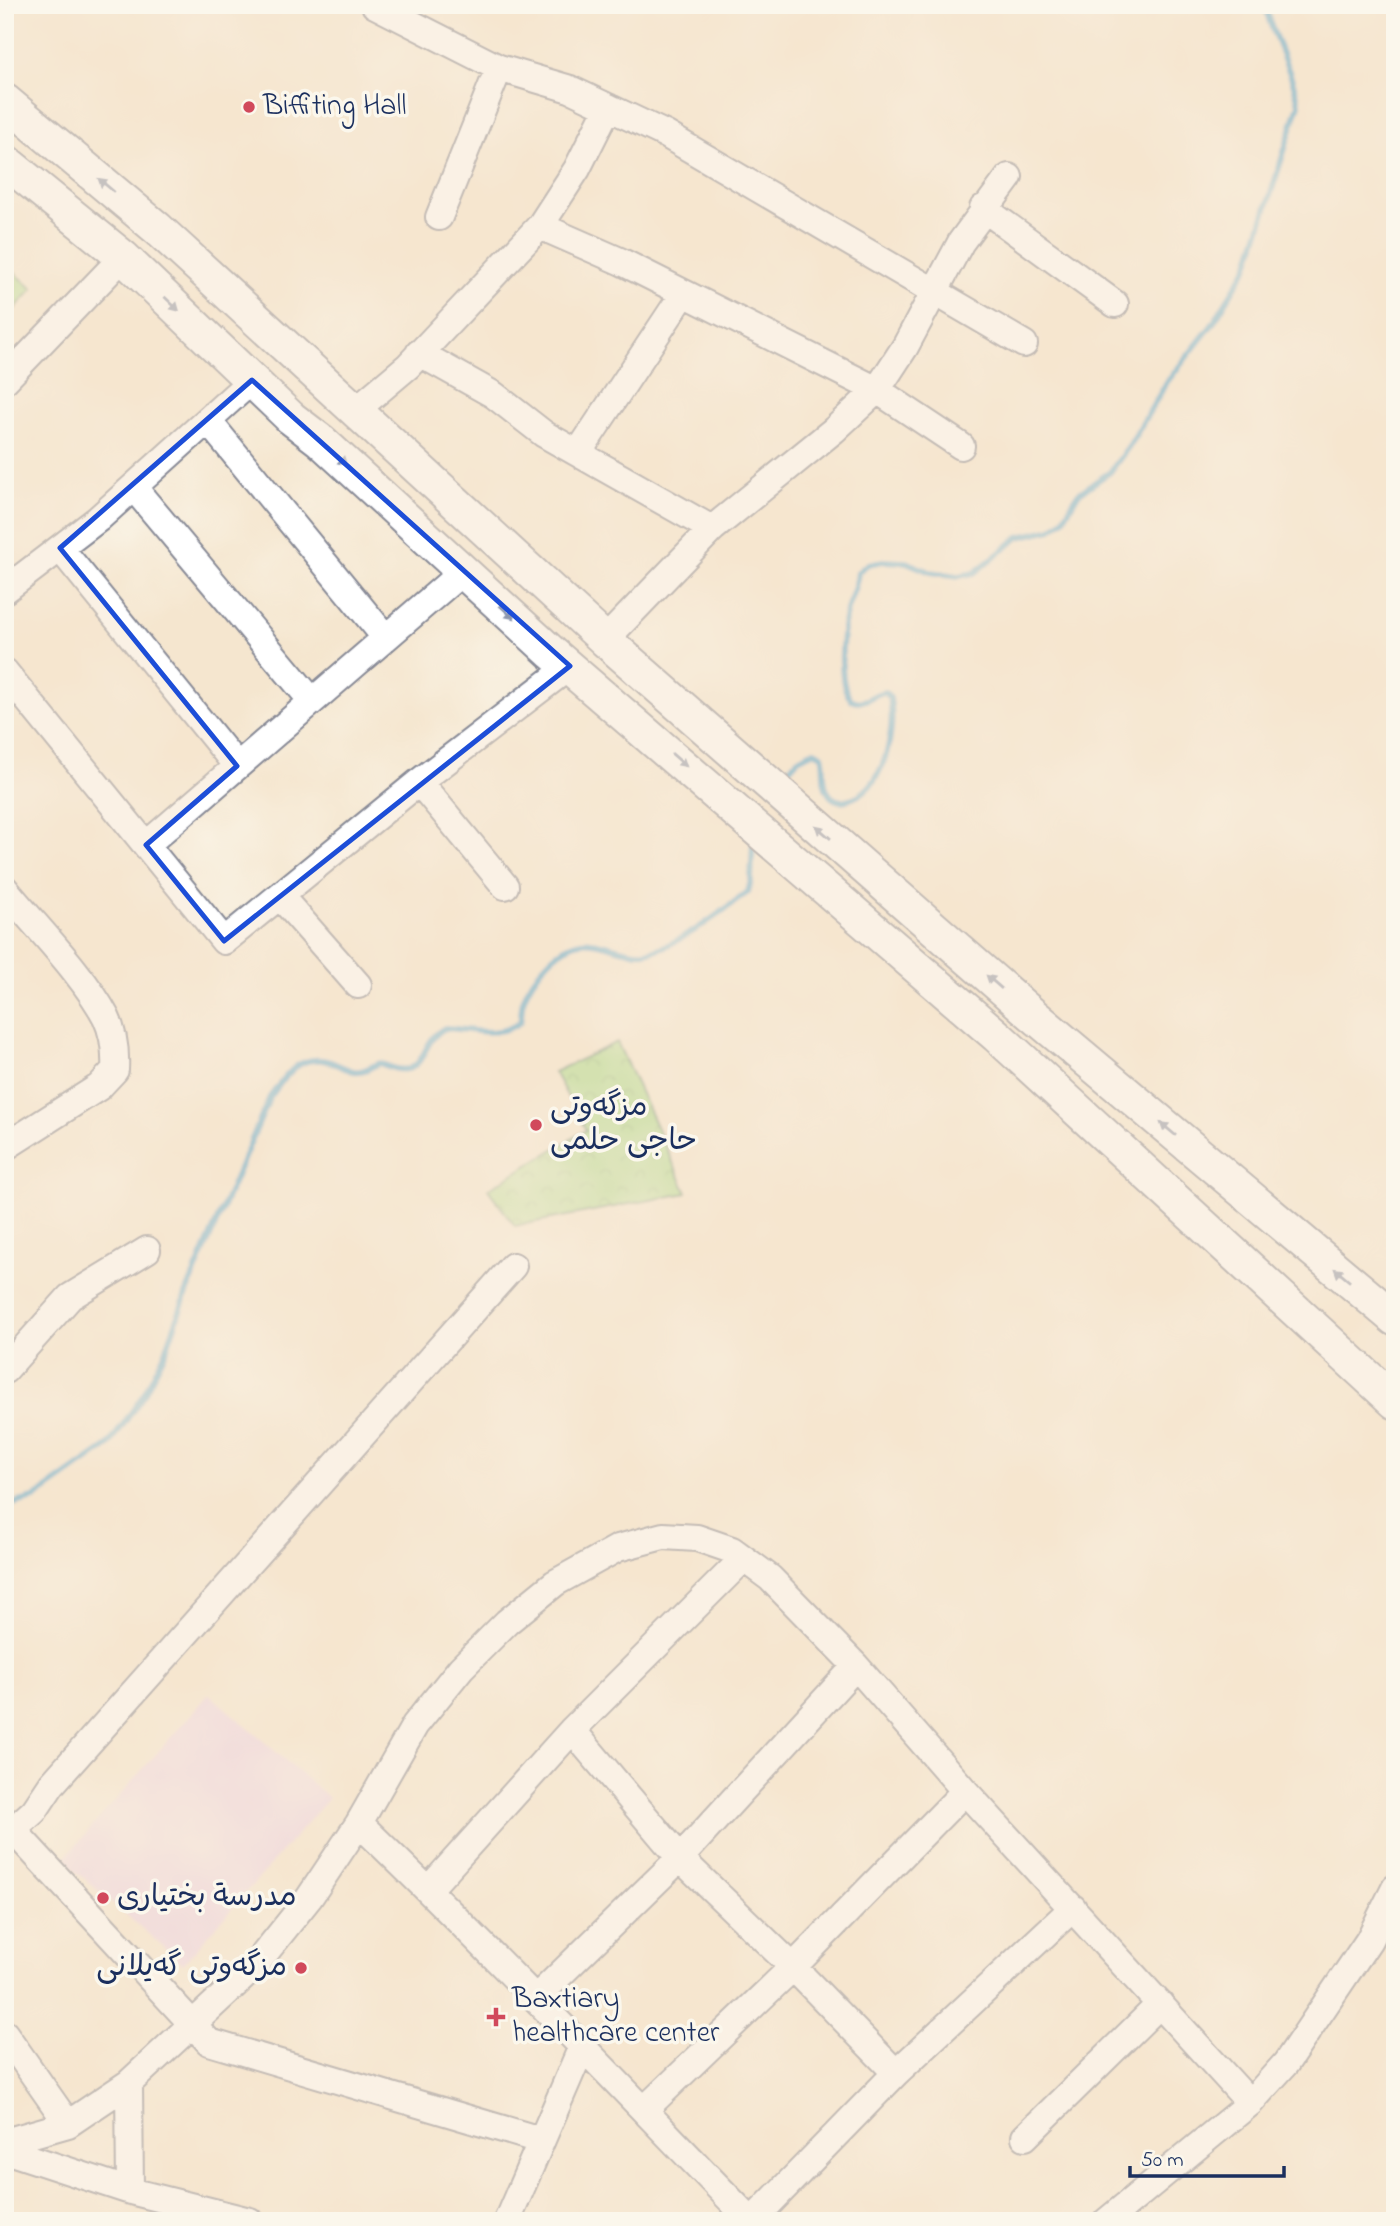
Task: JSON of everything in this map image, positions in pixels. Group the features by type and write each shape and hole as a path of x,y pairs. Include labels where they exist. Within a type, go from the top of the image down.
{"main road":[{"path":"5,101 158,229 605,640 1026,1009 1395,1319"},
{"path":"5,161 123,257 252,380 462,572 997,1035 1395,1402"},
{"path":"997,1035 1026,1009"}],"street":[{"path":"375,5 499,68 570,89 665,134 1024,344"},
{"path":"439,217 499,68"},
{"path":"357,410 419,353 540,226 576,169 608,107"},
{"path":"605,640 712,529 824,439 877,390 905,347 933,289 983,208 1009,177"},
{"path":"983,208 1115,304"},
{"path":"540,226 684,293 877,390 961,446"},
{"path":"5,380 123,257"},
{"path":"578,453 684,293"},
{"path":"419,353 494,395 544,434 712,529"},
{"path":"5,590 134,488 252,380"},
{"path":"208,421 384,637"},
{"path":"134,488 312,701"},
{"path":"60,548 237,766"},
{"path":"146,845 462,572"},
{"path":"5,673 224,941 419,782 570,666"},
{"path":"419,782 505,886"},
{"path":"5,889 100,1008 116,1049 115,1070 99,1087 5,1147"},
{"path":"280,896 358,985"},
{"path":"5,1370 70,1297 147,1250"},
{"path":"513,1266 52,1784 34,1811 9,1834 209,2042 540,2140"},
{"path":"5,2142 68,2124 129,2083 253,1968 309,1898 359,1823 415,1724 461,1668 507,1622 555,1583 618,1548 663,1536 697,1538 732,1550 770,1578 856,1666 965,1791 1250,2103"},
{"path":"428,1889 572,1730 743,1559"},
{"path":"536,1998 680,1858 856,1666"},
{"path":"572,1730 680,1858 793,1967 896,2073"},
{"path":"644,2110 793,1967 965,1791"},
{"path":"359,1823 536,1998 581,2049 752,2221 896,2073 1073,1908"},
{"path":"1107,2221 1250,2103 1286,2063 1369,1940 1395,1888"},
{"path":"1025,2137 1160,2004"},
{"path":"5,2034 68,2124"},
{"path":"507,2221 581,2049"},
{"path":"129,2083 130,2191"},
{"path":"5,2150 130,2191 250,2221"}],"highlighted area":[{"path":"252,380 570,666 224,941 146,845 237,766 60,548"}],"shaded area":[{"path":"209,1694 329,1798 183,1964 63,1860"}],"green space":[{"path":"5,264 33,289 5,319"},
{"path":"617,1042 687,1193 515,1226 488,1189 586,1130 554,1072"}],"waterway":[{"path":"786,772 798,759 814,751 822,755 826,788 829,794 843,801 859,795 870,785 885,758 891,727 890,698 885,692 863,701 855,701 849,696 843,675 844,622 858,572 868,564 883,561 906,562 930,572 959,576 974,573 1019,537 1052,529 1063,520 1078,494 1110,472 1129,446 1167,382 1212,325 1248,266 1299,104 1265,5"},
{"path":"5,1506 34,1498 109,1445 144,1394 166,1351 187,1291 270,1097 293,1069 300,1064 317,1060 354,1071 380,1063 396,1069 407,1069 420,1060 436,1035 445,1028 494,1032 512,1027 520,1022 523,1001 533,980 550,960 570,945 592,942 632,952 658,949 699,928 748,892 753,842"}],"place":[{"name":"Biffiting Hall","path":"249,107"},
{"name":"مزگەوتی حاجی حلمی","path":"536,1125"},
{"name":"مدرسة بختيارى","path":"103,1898"},
{"name":"مزگەوتی گەیلانی","path":"301,1968"},
{"name":"Baxtiary healthcare center","path":"496,2017"}]}
